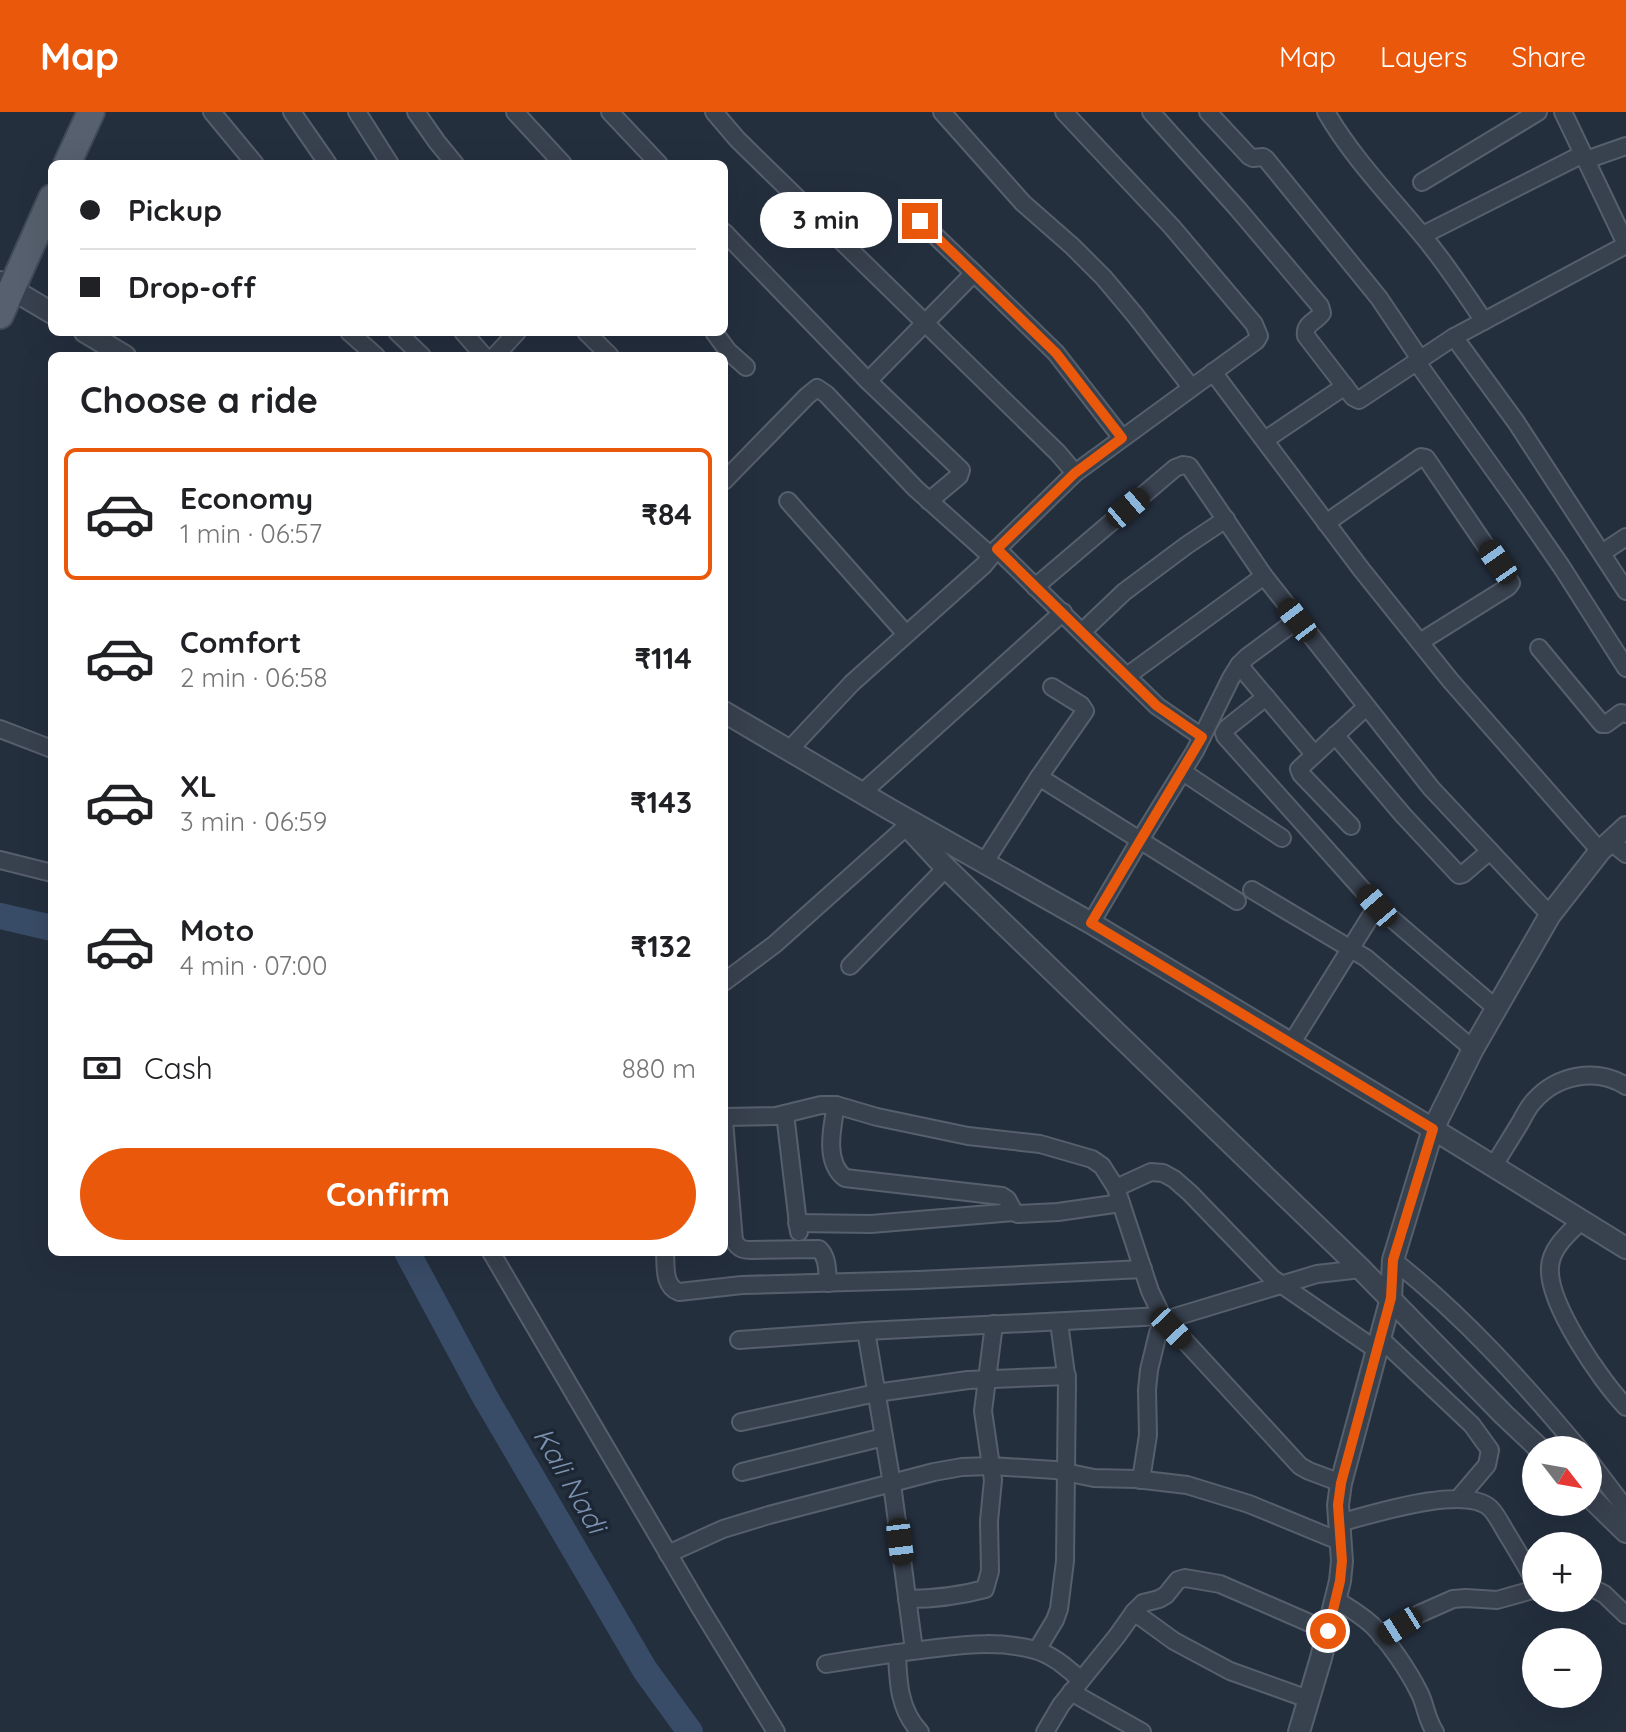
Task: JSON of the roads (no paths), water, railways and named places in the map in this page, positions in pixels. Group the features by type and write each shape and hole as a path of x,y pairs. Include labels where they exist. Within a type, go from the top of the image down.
{"main road":[{"path":"69,160 91,112"},
{"path":"0,315 5,285 48,205"}],"street":[{"path":"212,112 252,160"},
{"path":"292,112 325,160"},
{"path":"357,112 387,160"},
{"path":"416,112 452,160"},
{"path":"515,112 559,160"},
{"path":"610,112 655,160"},
{"path":"714,112 737,139 1075,473"},
{"path":"942,112 1023,203 1104,278 1191,387"},
{"path":"790,749 852,683 972,575 1075,473 1259,336 1172,227 1064,112"},
{"path":"1151,112 1320,306 1322,313 1308,325 1306,336 1353,397 1359,400 1454,337 1626,244 1563,112"},
{"path":"1208,112 1249,156 1266,159 1379,298 1626,668"},
{"path":"1326,112 1388,197 1423,235 1484,321"},
{"path":"1422,182 1538,112"},
{"path":"1423,235 1584,157 1626,146"},
{"path":"920,221 1056,353 1122,438"},
{"path":"728,236 868,381 961,470 959,476 929,501"},
{"path":"868,381 974,273"},
{"path":"5,285 48,311"},
{"path":"92,336 118,352"},
{"path":"354,336 372,352"},
{"path":"401,336 418,352"},
{"path":"466,336 480,352"},
{"path":"590,336 606,352"},
{"path":"717,336 746,367"},
{"path":"1454,337 1516,422 1626,591"},
{"path":"1213,372 1326,523 1450,680 1616,843 1550,915 1473,1049 1433,1129 1393,1260 1391,1298 1341,1483 1338,1505 1342,1561 1336,1600 1299,1732"},
{"path":"1265,440 1345,386"},
{"path":"728,477 817,388 929,501 1063,612 1157,706 1202,737"},
{"path":"1326,523 1421,457 1426,458 1511,583 1420,642"},
{"path":"1035,587 1175,468 1189,466 1297,620 1431,788 1550,915"},
{"path":"788,501 906,634"},
{"path":"1083,631 1124,592 1226,519"},
{"path":"1602,553 1626,537"},
{"path":"1127,676 1264,576"},
{"path":"863,792 1063,612"},
{"path":"1091,923 1183,772 1239,665 1297,620"},
{"path":"1539,648 1602,724 1621,713 1626,714"},
{"path":"1239,665 1314,754"},
{"path":"984,863 1085,711 1081,705 1052,687"},
{"path":"1266,697 1227,728 1225,736 1377,906 1497,1009"},
{"path":"1351,826 1299,771 1366,707"},
{"path":"728,714 1091,923 1626,1248"},
{"path":"0,729 48,747"},
{"path":"1335,735 1457,873 1463,874 1490,851"},
{"path":"1183,772 1282,838"},
{"path":"1039,777 1237,901"},
{"path":"891,810 946,868 1391,1298 1526,1436"},
{"path":"728,979 775,944 907,826"},
{"path":"0,860 48,872"},
{"path":"850,966 946,868"},
{"path":"1252,890 1352,948 1473,1049"},
{"path":"1291,1044 1377,906"},
{"path":"1493,1167 1533,1102 1547,1090 1586,1074 1601,1075 1626,1086"},
{"path":"728,1119 776,1116 821,1105 836,1105 918,1127 1040,1144 1092,1159 1102,1166 1119,1196 1156,1306 1163,1318 1300,1466 1341,1483"},
{"path":"836,1105 831,1131 832,1153 834,1167 845,1178 1002,1196 1014,1212"},
{"path":"785,1114 801,1248"},
{"path":"728,1165 737,1247 742,1250 819,1249 824,1253 828,1283"},
{"path":"797,1223 871,1224 1014,1212 1058,1212 1119,1196 1151,1172 1163,1173 1190,1193 1264,1272 1379,1345 1472,1425 1490,1450 1487,1465 1458,1499"},
{"path":"1581,1221 1560,1242 1552,1256 1549,1268 1553,1288 1571,1330 1596,1370 1626,1407"},
{"path":"493,1256 776,1732"},
{"path":"665,1256 669,1285 679,1292 742,1285 1006,1277 1143,1269"},
{"path":"1393,1260 1431,1290 1467,1325 1568,1436"},
{"path":"739,1340 994,1324 1163,1318 1317,1274 1361,1269"},
{"path":"1141,1480 1148,1435 1149,1370 1163,1318"},
{"path":"1037,1650 1055,1620 1061,1598 1066,1545 1067,1376 1059,1322"},
{"path":"907,1599 935,1599 985,1589 988,1584 993,1480 983,1411 994,1324"},
{"path":"866,1331 892,1484 907,1599 906,1652 898,1680 901,1701 920,1732"},
{"path":"741,1422 876,1393 987,1379 1067,1376"},
{"path":"742,1472 884,1437"},
{"path":"668,1554 723,1529 769,1515 934,1472 991,1466 1187,1485 1339,1532 1419,1502 1479,1501 1490,1508 1522,1562"},
{"path":"1602,1477 1626,1509"},
{"path":"1602,1509 1626,1532"},
{"path":"1045,1732 1061,1705 1134,1612 1143,1603 1166,1595 1178,1580 1185,1578 1220,1584 1328,1631"},
{"path":"1382,1637 1419,1614 1453,1599 1497,1600 1522,1591"},
{"path":"1602,1593 1626,1615"},
{"path":"1336,1600 1359,1614 1382,1637 1413,1680 1421,1695 1428,1722 1435,1732"},
{"path":"1134,1612 1174,1641 1230,1671 1308,1699"},
{"path":"826,1664 968,1644 1037,1650 1062,1664 1076,1686 1142,1732"}],"waterway":[{"name":"Kali Nadi","path":"0,916 48,927"},
{"name":"Kali Nadi","path":"409,1256 485,1397 645,1670 690,1732"}]}
